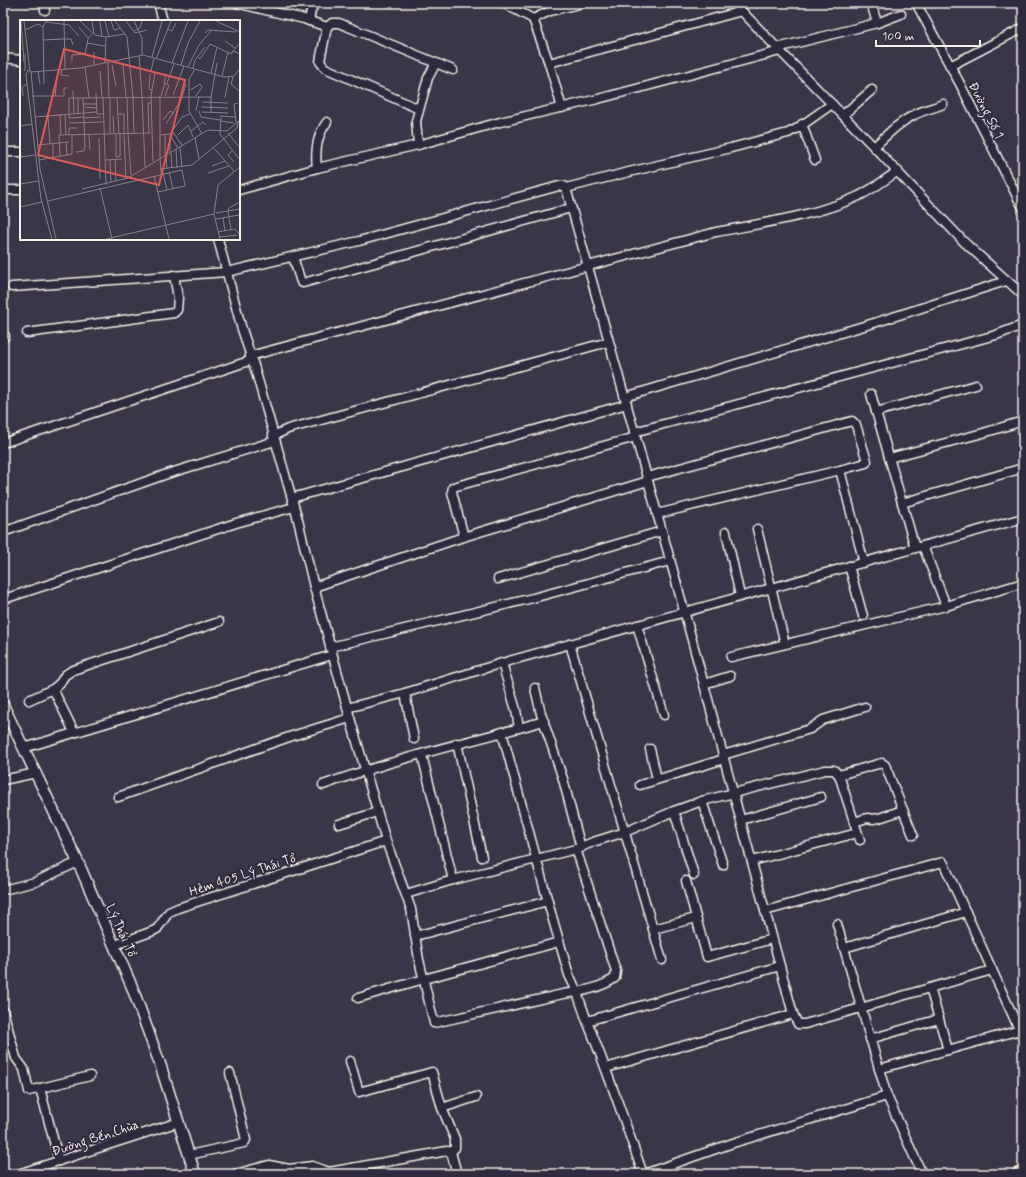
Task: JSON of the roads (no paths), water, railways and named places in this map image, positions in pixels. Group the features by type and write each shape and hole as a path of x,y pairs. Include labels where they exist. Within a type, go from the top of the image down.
{"main road":[{"name":"Lý Thái Tổ","path":"3,705 78,862 115,945 132,987 179,1122 195,1174"},
{"path":"1017,1174 1023,1172"}],"street":[{"path":"158,3 163,20"},
{"path":"236,3 249,4 327,27"},
{"path":"309,21 311,10 315,3"},
{"path":"503,3 533,20 549,63 562,108"},
{"path":"550,11 558,3"},
{"path":"533,20 550,11 583,3"},
{"path":"736,3 778,50 874,146 964,242 1023,295"},
{"path":"870,3 877,23"},
{"name":"Đường Số 1","path":"916,3 1023,208"},
{"path":"549,63 742,11"},
{"path":"240,190 317,168 418,145 500,122 598,100 877,23 901,14"},
{"path":"419,109 325,68 320,62 320,56 327,27 332,22 339,24 453,70"},
{"path":"950,66 1023,28"},
{"path":"3,58 20,60"},
{"path":"418,145 416,121 428,78 436,63"},
{"path":"843,115 872,90"},
{"path":"12,287 227,272 359,242 559,186 564,186 566,188 788,133 832,104"},
{"path":"874,146 906,119 943,104"},
{"path":"317,168 317,148 322,128 327,122"},
{"path":"802,124 814,160"},
{"path":"3,152 20,152"},
{"path":"3,443 251,358 716,232 791,217 837,204 868,191 898,171"},
{"path":"566,188 704,684 772,939 793,1014 798,1024 802,1025 992,970"},
{"path":"3,190 20,190"},
{"path":"293,257 301,282 303,282 571,208"},
{"path":"218,240 241,326 292,498 314,587 347,708 386,841 411,909 415,936 434,1023 577,992 608,983 615,978 616,971 578,848 563,779 535,688"},
{"path":"28,333 174,313 177,310 178,298 174,275"},
{"path":"292,498 626,400 1006,281"},
{"path":"464,537 452,492 453,487 996,335 1022,325"},
{"path":"3,532 274,438 288,429 608,342"},
{"path":"876,412 976,384"},
{"path":"871,394 902,503 919,547 946,606"},
{"path":"889,458 982,433 1023,420"},
{"path":"314,587 464,537 647,479 853,421 856,425 867,462 840,470 657,514"},
{"path":"902,503 1023,468"},
{"path":"840,470 864,563"},
{"path":"4,599 236,523 294,507"},
{"path":"347,708 405,693 502,663 740,596 1023,518"},
{"path":"757,529 770,588 785,644"},
{"path":"498,579 662,531"},
{"path":"726,532 740,596"},
{"path":"24,748 331,651 670,561"},
{"path":"849,566 863,616"},
{"path":"731,657 946,606 1023,583"},
{"path":"30,700 52,689 60,683 65,675 73,670 218,622"},
{"path":"637,625 664,715"},
{"path":"570,644 662,960"},
{"path":"502,663 516,710 519,728"},
{"path":"704,684 730,676"},
{"path":"52,689 74,732"},
{"path":"405,693 414,739"},
{"path":"640,785 810,730 823,720 865,707"},
{"path":"118,797 292,736 350,718"},
{"path":"323,785 365,770 457,743 544,721"},
{"path":"502,732 569,975 606,1068 644,1174 733,1143 887,1096"},
{"path":"457,743 482,857"},
{"path":"650,749 658,779"},
{"path":"422,754 453,880"},
{"path":"839,775 882,763 885,765 913,835"},
{"path":"406,894 453,880 578,848 625,832 702,801 825,770 834,770 839,775 858,836 752,861"},
{"path":"3,780 36,773"},
{"path":"741,820 821,797"},
{"path":"702,801 723,865"},
{"path":"854,822 867,818 879,818 903,810"},
{"path":"674,811 694,875"},
{"path":"339,824 377,812"},
{"name":"Hẻm 405 Lý Thái Tổ","path":"115,945 153,932 157,929 169,912 178,908 386,841"},
{"path":"3,890 35,882 78,862"},
{"path":"765,911 943,862 1021,1034 948,1050 879,1069"},
{"path":"686,881 707,957 772,939"},
{"path":"415,936 548,901"},
{"path":"844,948 966,912"},
{"path":"653,929 696,918"},
{"path":"837,924 887,1096 922,1174"},
{"path":"358,998 559,942"},
{"path":"587,1021 780,966"},
{"path":"930,988 948,1050"},
{"path":"3,1010 16,1058 24,1069 29,1091 90,1076"},
{"path":"606,1068 793,1014"},
{"path":"870,1039 939,1019"},
{"path":"350,1061 359,1092 432,1072 442,1108 456,1139 455,1148 452,1152 457,1174"},
{"path":"189,1155 244,1143 246,1140 230,1073"},
{"path":"40,1088 59,1161"},
{"path":"442,1108 476,1097"},
{"name":"Đường Bến Chùa","path":"18,1174 179,1122"},
{"path":"235,1174 269,1165 289,1169 312,1166 329,1172 446,1151 452,1152"}]}
